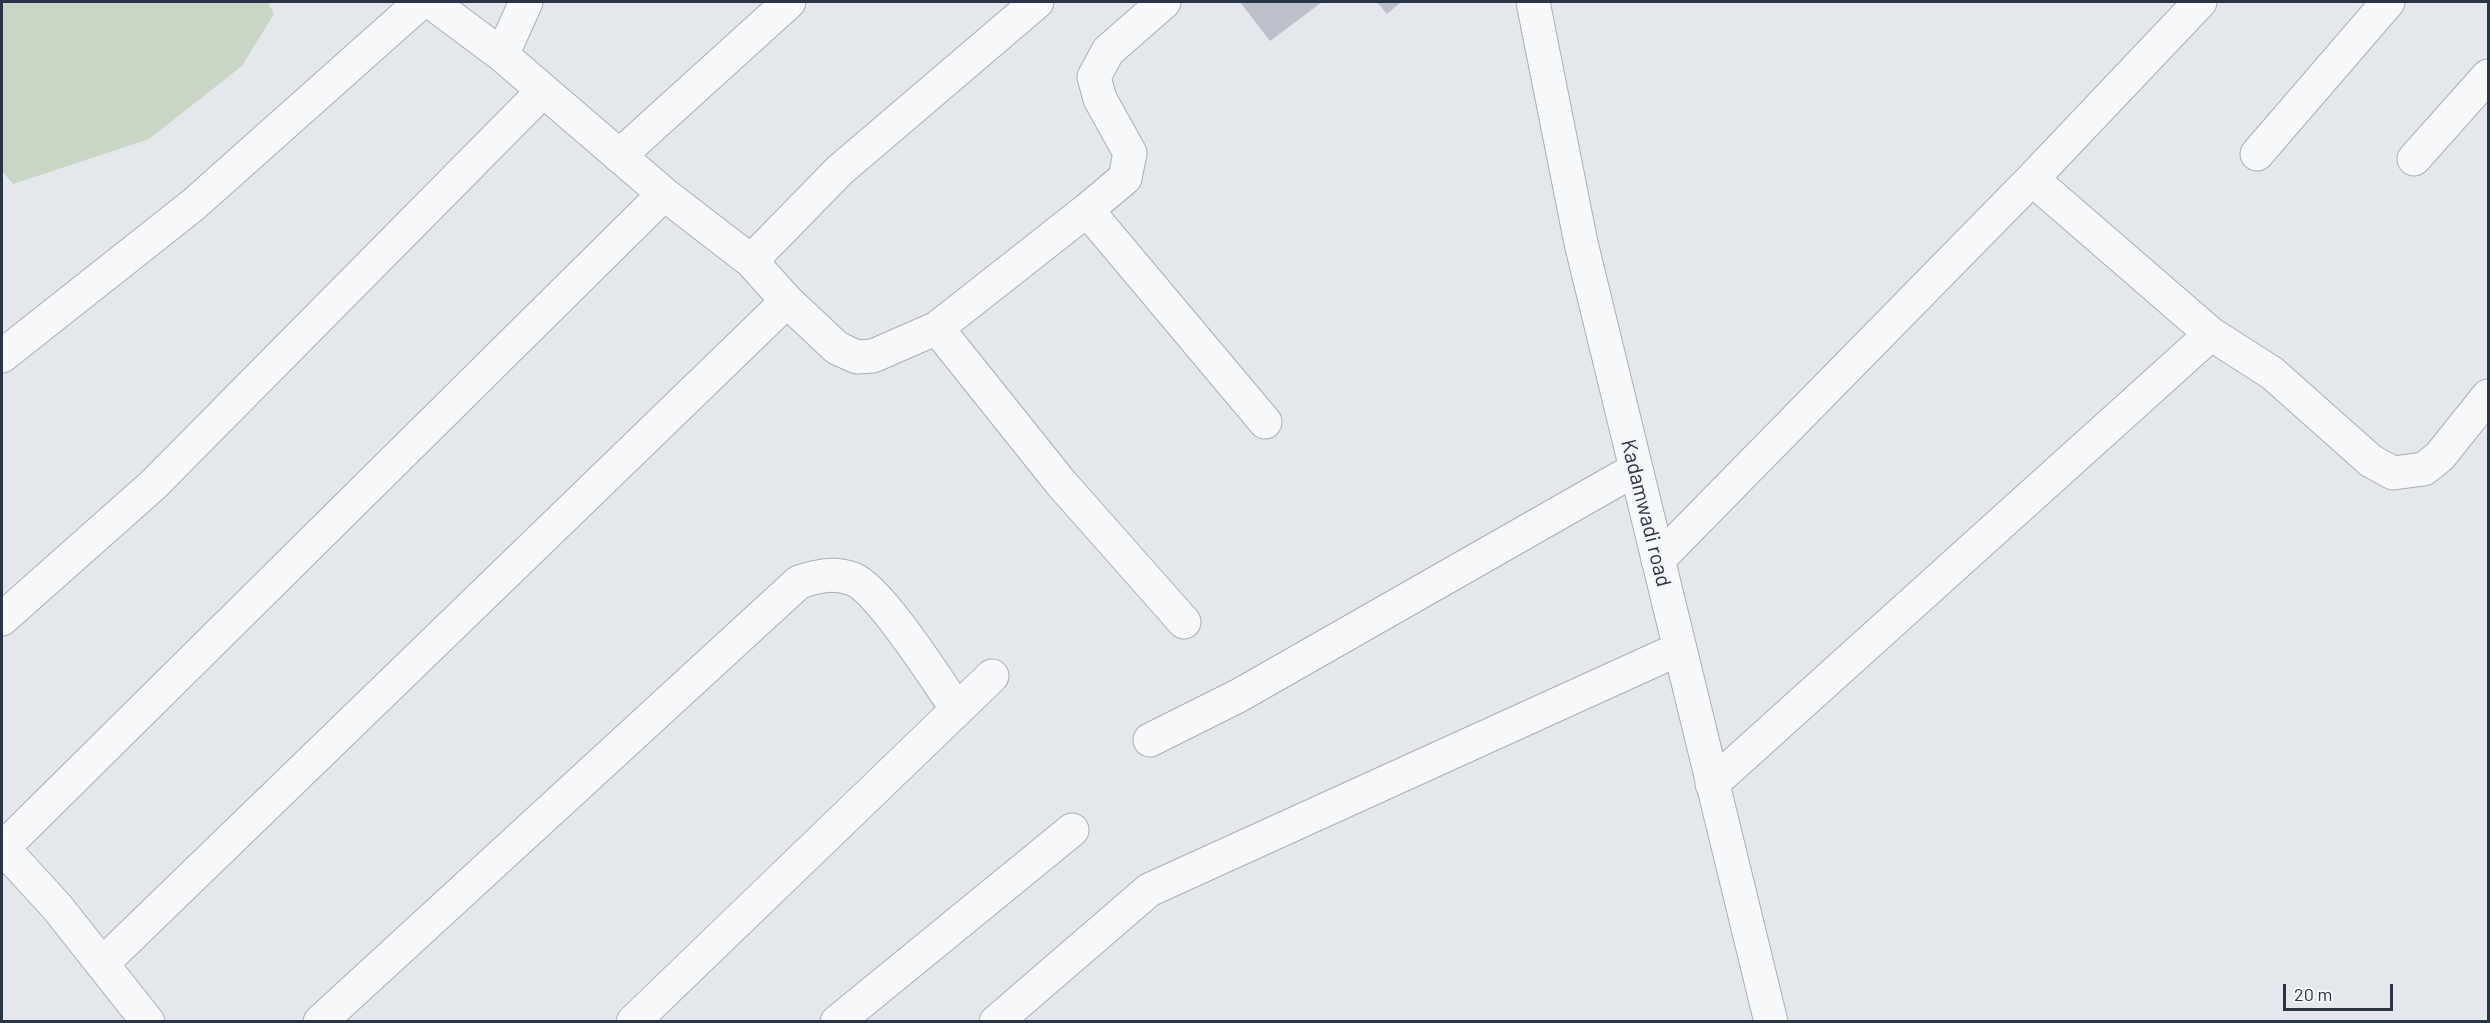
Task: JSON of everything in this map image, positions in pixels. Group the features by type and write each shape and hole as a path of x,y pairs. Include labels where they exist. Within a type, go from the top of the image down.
{"street":[{"path":"2,356 193,205 421,2"},
{"path":"431,2 502,55 664,194 751,261 787,301 837,348 857,357 873,356 937,328 1125,178 1130,153 1100,99 1094,77 1108,51 1164,2"},
{"path":"502,55 526,2"},
{"path":"619,156 789,2"},
{"path":"751,261 840,170 1037,2"},
{"name":"Kadamwadi road","path":"1533,2 1581,243 1771,1022"},
{"path":"1658,560 2032,179 2200,2"},
{"path":"2257,154 2388,2"},
{"path":"2414,159 2488,76"},
{"path":"2,619 153,485 543,91"},
{"path":"2032,179 2211,334 2272,373 2371,461 2393,473 2424,469 2440,456 2488,396"},
{"path":"148,1022 50,899 2,848 664,194"},
{"path":"1087,210 1266,422"},
{"path":"102,964 787,301"},
{"path":"937,328 1061,483 1184,622"},
{"path":"1712,784 2211,334"},
{"path":"1150,740 1238,696 1636,469"},
{"path":"320,1022 800,582 823,574 854,580 887,610 956,708"},
{"path":"996,1022 1149,890 1679,649"},
{"path":"633,1022 956,708 992,676"},
{"path":"837,1022 1072,830"}],"green space":[{"path":"2,2 268,2 274,14 242,66 149,139 13,184 2,171"}],"building":[{"path":"1240,2 1322,2 1270,41"},
{"path":"1377,2 1401,2 1387,14"}]}
